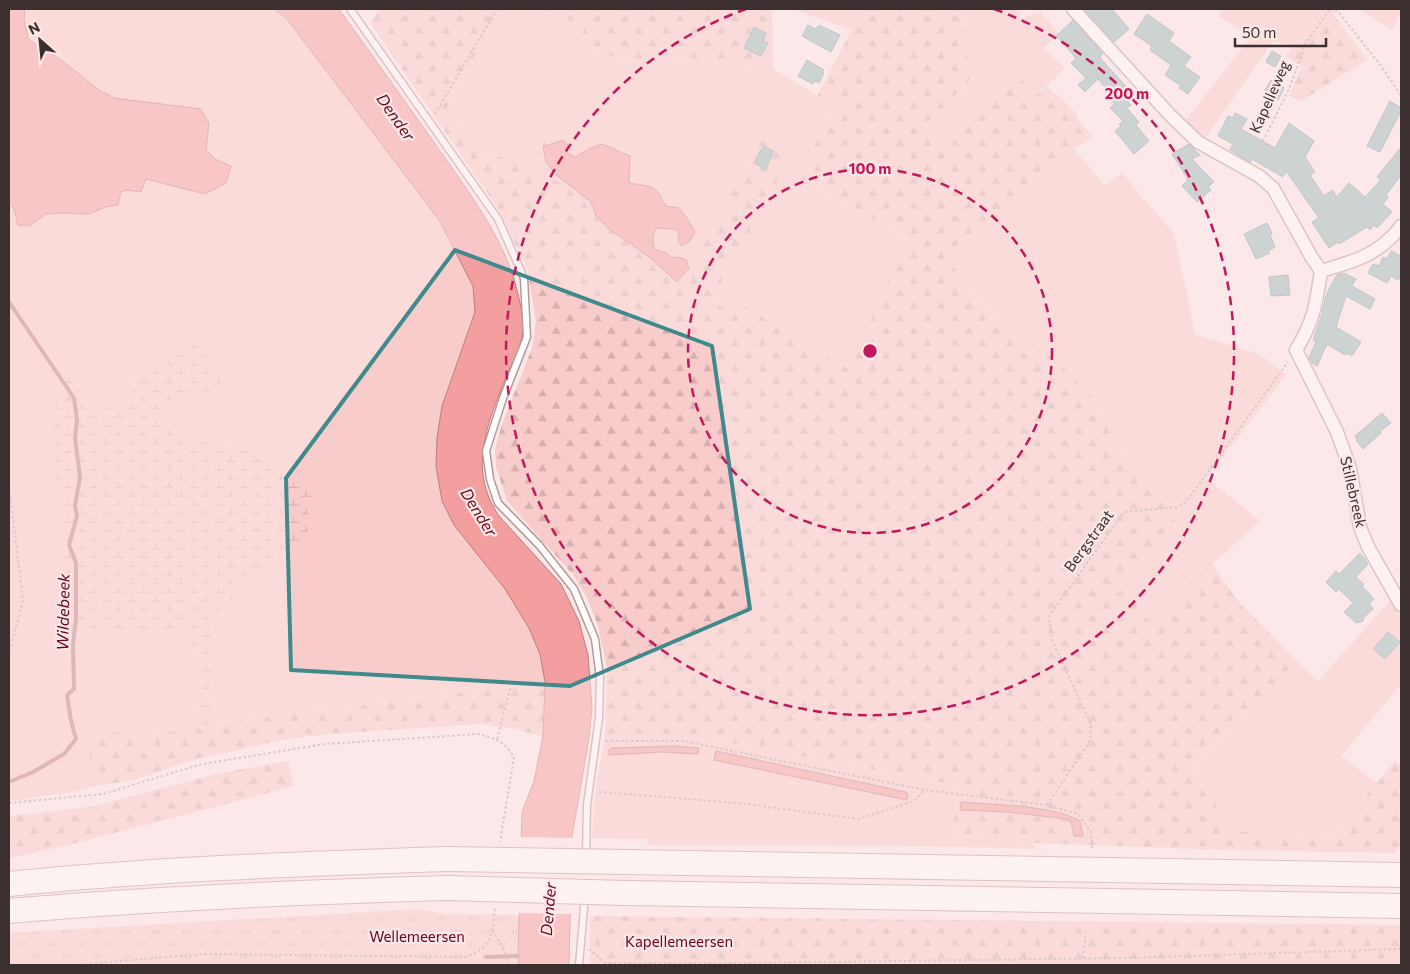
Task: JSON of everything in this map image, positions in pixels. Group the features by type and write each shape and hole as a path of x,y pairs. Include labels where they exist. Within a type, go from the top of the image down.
{"highway":[{"path":"9,884 74,877 313,863 447,859 1401,875"},
{"path":"9,911 78,905 313,892 447,888 1401,906"}],"street":[{"path":"1073,9 1198,142 1259,176 1273,188 1321,271 1315,312 1306,334 1296,350"},
{"path":"1321,271 1372,254 1396,233 1401,226"},
{"name":"Stillebreek","path":"1296,350 1337,432 1350,468 1360,527 1368,547 1401,604"}],"lane":[{"path":"350,9 498,219 524,278 527,337 503,398 486,451 490,479 498,503 539,545 574,588 595,639 600,678 596,741 587,805 585,870"},
{"path":"579,965 585,888"}],"path":[{"path":"430,122 497,9"},
{"name":"Kapelleweg","path":"1248,170 1289,89 1306,43 1330,9"},
{"path":"1336,9 1378,62 1401,95"},
{"name":"Bergstraat","path":"1047,804 1090,741 1091,724 1052,640 1049,616 1124,512 1176,507 1186,502 1296,350"},
{"path":"9,486 23,600 9,654"},
{"path":"497,739 511,686"},
{"path":"9,803 103,794 202,764 325,744 479,734 497,739 507,746 514,756 500,836"},
{"path":"596,741 683,741 925,790 1047,804 1078,814 1091,832 1092,849"},
{"path":"589,791 738,803 859,819 914,801 925,790"},
{"path":"85,965 207,954 466,957 480,951 489,940 493,930 494,916"},
{"path":"493,930 506,954"},
{"path":"1083,958 1086,932"},
{"path":"580,942 605,963 1083,958 1401,949"},
{"path":"507,958 509,965"}],"highlighted area":[{"path":"455,250 712,346 750,609 570,686 291,670 286,478"}],"green space":[{"path":"9,9 275,9 287,19 439,220 473,286 475,311 442,406 436,466 442,501 454,525 505,589 529,628 540,654 545,682 215,724 211,656 222,608 256,580 245,451 178,435 159,423 182,396 135,376 132,392 96,414 55,373 192,635 200,727 179,732 150,733 89,750 92,775 100,785 78,791 9,801"},
{"path":"380,9 500,9 445,112 471,137 476,155 513,158 563,185 546,162 543,144 548,137 558,138 568,145 568,155 575,157 600,143 628,152 632,160 628,185 657,187 668,208 651,239 685,280 761,139 791,155 712,300 724,308 737,301 849,369 907,238 802,180 812,161 807,158 837,105 817,96 863,9 966,9 968,60 980,71 922,128 942,149 1018,75 1035,96 1047,87 1063,100 1093,136 1074,149 945,255 976,297 1004,323 1060,364 1095,399 1115,440 1142,479 1176,522 1119,584 1150,621 1212,563 1238,601 1300,664 1194,764 1201,787 1237,831 1331,838 1395,761 1401,766 1401,846 1395,853 1228,850 1035,843 953,834 958,786 691,737 605,736 607,668 597,623 587,598 574,576 507,501 496,467 495,449 502,424 532,348 536,321 527,268 495,204 370,23"},
{"path":"500,9 539,9 585,27 574,51 634,60 663,55 773,68 817,96 837,105 807,157 812,161 802,180 907,238 850,369 738,301 724,308 712,300 790,155 761,139 685,281 651,239 628,185 632,160 628,152 600,143 575,157 568,155 568,145 558,138 548,137 546,162 564,186 513,158 476,155 471,137 445,112"},
{"path":"539,9 772,9 773,68 663,55 635,60 573,51 585,27"},
{"path":"792,9 863,9 852,30"},
{"path":"966,9 1019,9 1021,18 1041,12 1059,34 1044,48 1065,69 1035,96 1018,75 942,149 921,128 980,72 968,60"},
{"path":"1223,9 1339,9 1329,22 1292,46 1273,41 1205,139 1185,121 1252,36 1218,16"},
{"path":"1359,9 1401,9 1401,12 1392,30"},
{"path":"1334,15 1367,60 1301,101 1289,96 1302,66 1286,57 1292,46 1329,22"},
{"path":"1074,149 1104,185 1122,172 1174,233 1195,334 1260,355 1286,375 1207,478 1260,521 1150,621 1119,584 1142,479 1115,440 1095,399 1004,323 976,297 944,254"},
{"path":"195,340 219,372 223,395 182,396 159,423 178,435 245,451 312,485 307,535 222,608 211,656 215,724 200,727 192,635 64,629 52,403 66,397 55,373 65,368 96,414 132,392 135,376 148,361"},
{"path":"1391,600 1401,618 1401,684 1341,756 1377,783 1331,838 1236,831 1201,787 1194,764 1300,664 1318,681"},
{"path":"545,682 543,736 510,728 481,724 329,734 281,740 196,759 134,780 100,785 92,776 89,750 91,734 166,732 215,724"},
{"path":"605,736 691,737 958,786 953,834 1035,843 1035,849 921,846 648,845 647,839 592,838 595,792"},
{"path":"288,761 294,786 60,847 9,858 9,816 90,807 220,773"},
{"name":"Wellemeersen","path":"419,909 445,914 520,915 519,965 9,965 9,933"},
{"name":"Kapellemeersen","path":"590,916 1401,925 1401,965 590,965"}],"water":[{"path":"9,9 25,9 24,19 28,38 37,46 54,55 99,90 114,98 201,109 209,123 206,150 215,159 231,166 226,183 205,194 146,179 141,192 126,190 121,192 118,205 105,207 89,214 46,214 29,226 18,225 14,209 9,202"},
{"name":"Dender","path":"275,9 339,9 472,196 496,237 514,280 522,313 522,336 519,349 508,372 488,426 482,462 489,498 499,516 561,584 579,621 588,655 592,707 589,738 572,836 569,965 519,965 518,958 522,812 534,781 543,736 545,682 540,654 529,628 505,589 454,525 442,501 436,466 437,438 442,406 475,312 473,286 439,220 287,19"},
{"path":"562,140 568,145 568,153 575,157 603,144 630,156 629,183 651,187 659,193 665,206 679,208 695,232 690,241 682,246 678,241 679,234 675,229 657,228 653,241 654,249 666,253 672,258 679,257 686,260 689,268 677,282 649,257 608,228 596,216 591,202 555,174 546,162 543,147"},
{"path":"675,746 699,748 698,754 663,752 609,755 608,751 611,748"},
{"path":"716,751 906,792 908,794 907,800 714,760"},
{"path":"961,802 1023,807 1055,812 1080,821 1083,836 1074,836 1071,822 1067,819 1008,812 960,810"}],"pier":[{"path":"518,837 575,838 573,914 518,913"}],"building":[{"path":"1084,9 1112,9 1129,29 1114,42"},
{"path":"1147,14 1174,33 1169,41 1191,57 1184,66 1200,77 1188,94 1179,88 1181,86 1165,75 1171,65 1150,50 1152,46 1134,34"},
{"path":"1073,20 1103,54 1100,56 1101,59 1133,94 1126,100 1131,105 1127,108 1139,122 1136,125 1149,141 1134,154 1115,131 1121,126 1119,124 1123,121 1110,108 1115,104 1108,97 1111,94 1098,79 1085,92 1078,85 1086,78 1071,63 1076,59 1056,36"},
{"path":"808,25 816,29 819,25 840,35 831,52 802,36"},
{"path":"754,27 766,33 763,41 768,43 761,56 744,48"},
{"path":"1272,51 1281,56 1275,67 1266,62"},
{"path":"807,60 824,70 819,83 815,81 813,84 798,76"},
{"path":"1271,80 1284,88 1278,100 1264,92"},
{"path":"1390,101 1401,108 1401,111 1380,152 1367,146"},
{"path":"1235,113 1247,119 1241,129 1275,148 1289,123 1314,141 1305,157 1315,172 1310,175 1324,196 1332,190 1337,197 1349,183 1365,197 1381,180 1377,177 1401,147 1401,175 1386,195 1388,197 1383,204 1392,212 1377,228 1374,225 1370,230 1367,227 1329,248 1312,222 1319,218 1286,171 1283,177 1252,159 1250,162 1230,150 1233,144 1218,136 1228,116 1233,118"},
{"path":"1189,144 1200,155 1192,159 1214,182 1208,187 1211,190 1197,202 1182,186 1187,181 1187,178 1172,154"},
{"path":"763,146 774,151 766,169 754,163"},
{"path":"1267,223 1272,233 1270,235 1275,247 1268,251 1270,253 1256,259 1244,234"},
{"path":"1391,251 1401,256 1401,275 1398,280 1391,276 1387,283 1368,273 1373,264 1379,266 1383,257 1387,259"},
{"path":"1344,273 1356,279 1352,286 1375,299 1370,309 1346,296 1336,327 1361,342 1352,356 1346,353 1345,355 1327,344 1317,366 1309,358 1316,342 1313,340 1323,312 1327,293 1337,275"},
{"path":"1288,275 1290,295 1271,296 1269,277"},
{"path":"1382,413 1391,423 1380,431 1381,433 1363,449 1355,436"},
{"path":"1360,553 1368,564 1356,577 1364,584 1362,586 1374,599 1369,604 1373,609 1364,617 1363,621 1356,623 1344,612 1353,603 1339,589 1336,592 1326,582 1336,571 1339,574"},
{"path":"1388,632 1400,642 1385,659 1373,649"}],"waterway":[{"name":"Wildebeek","path":"9,302 74,398 77,421 75,438 80,477 75,506 77,516 69,545 76,563 76,619 73,644 74,689 67,695 76,739 64,754 33,772 9,782"},
{"path":"486,957 518,956"}]}
